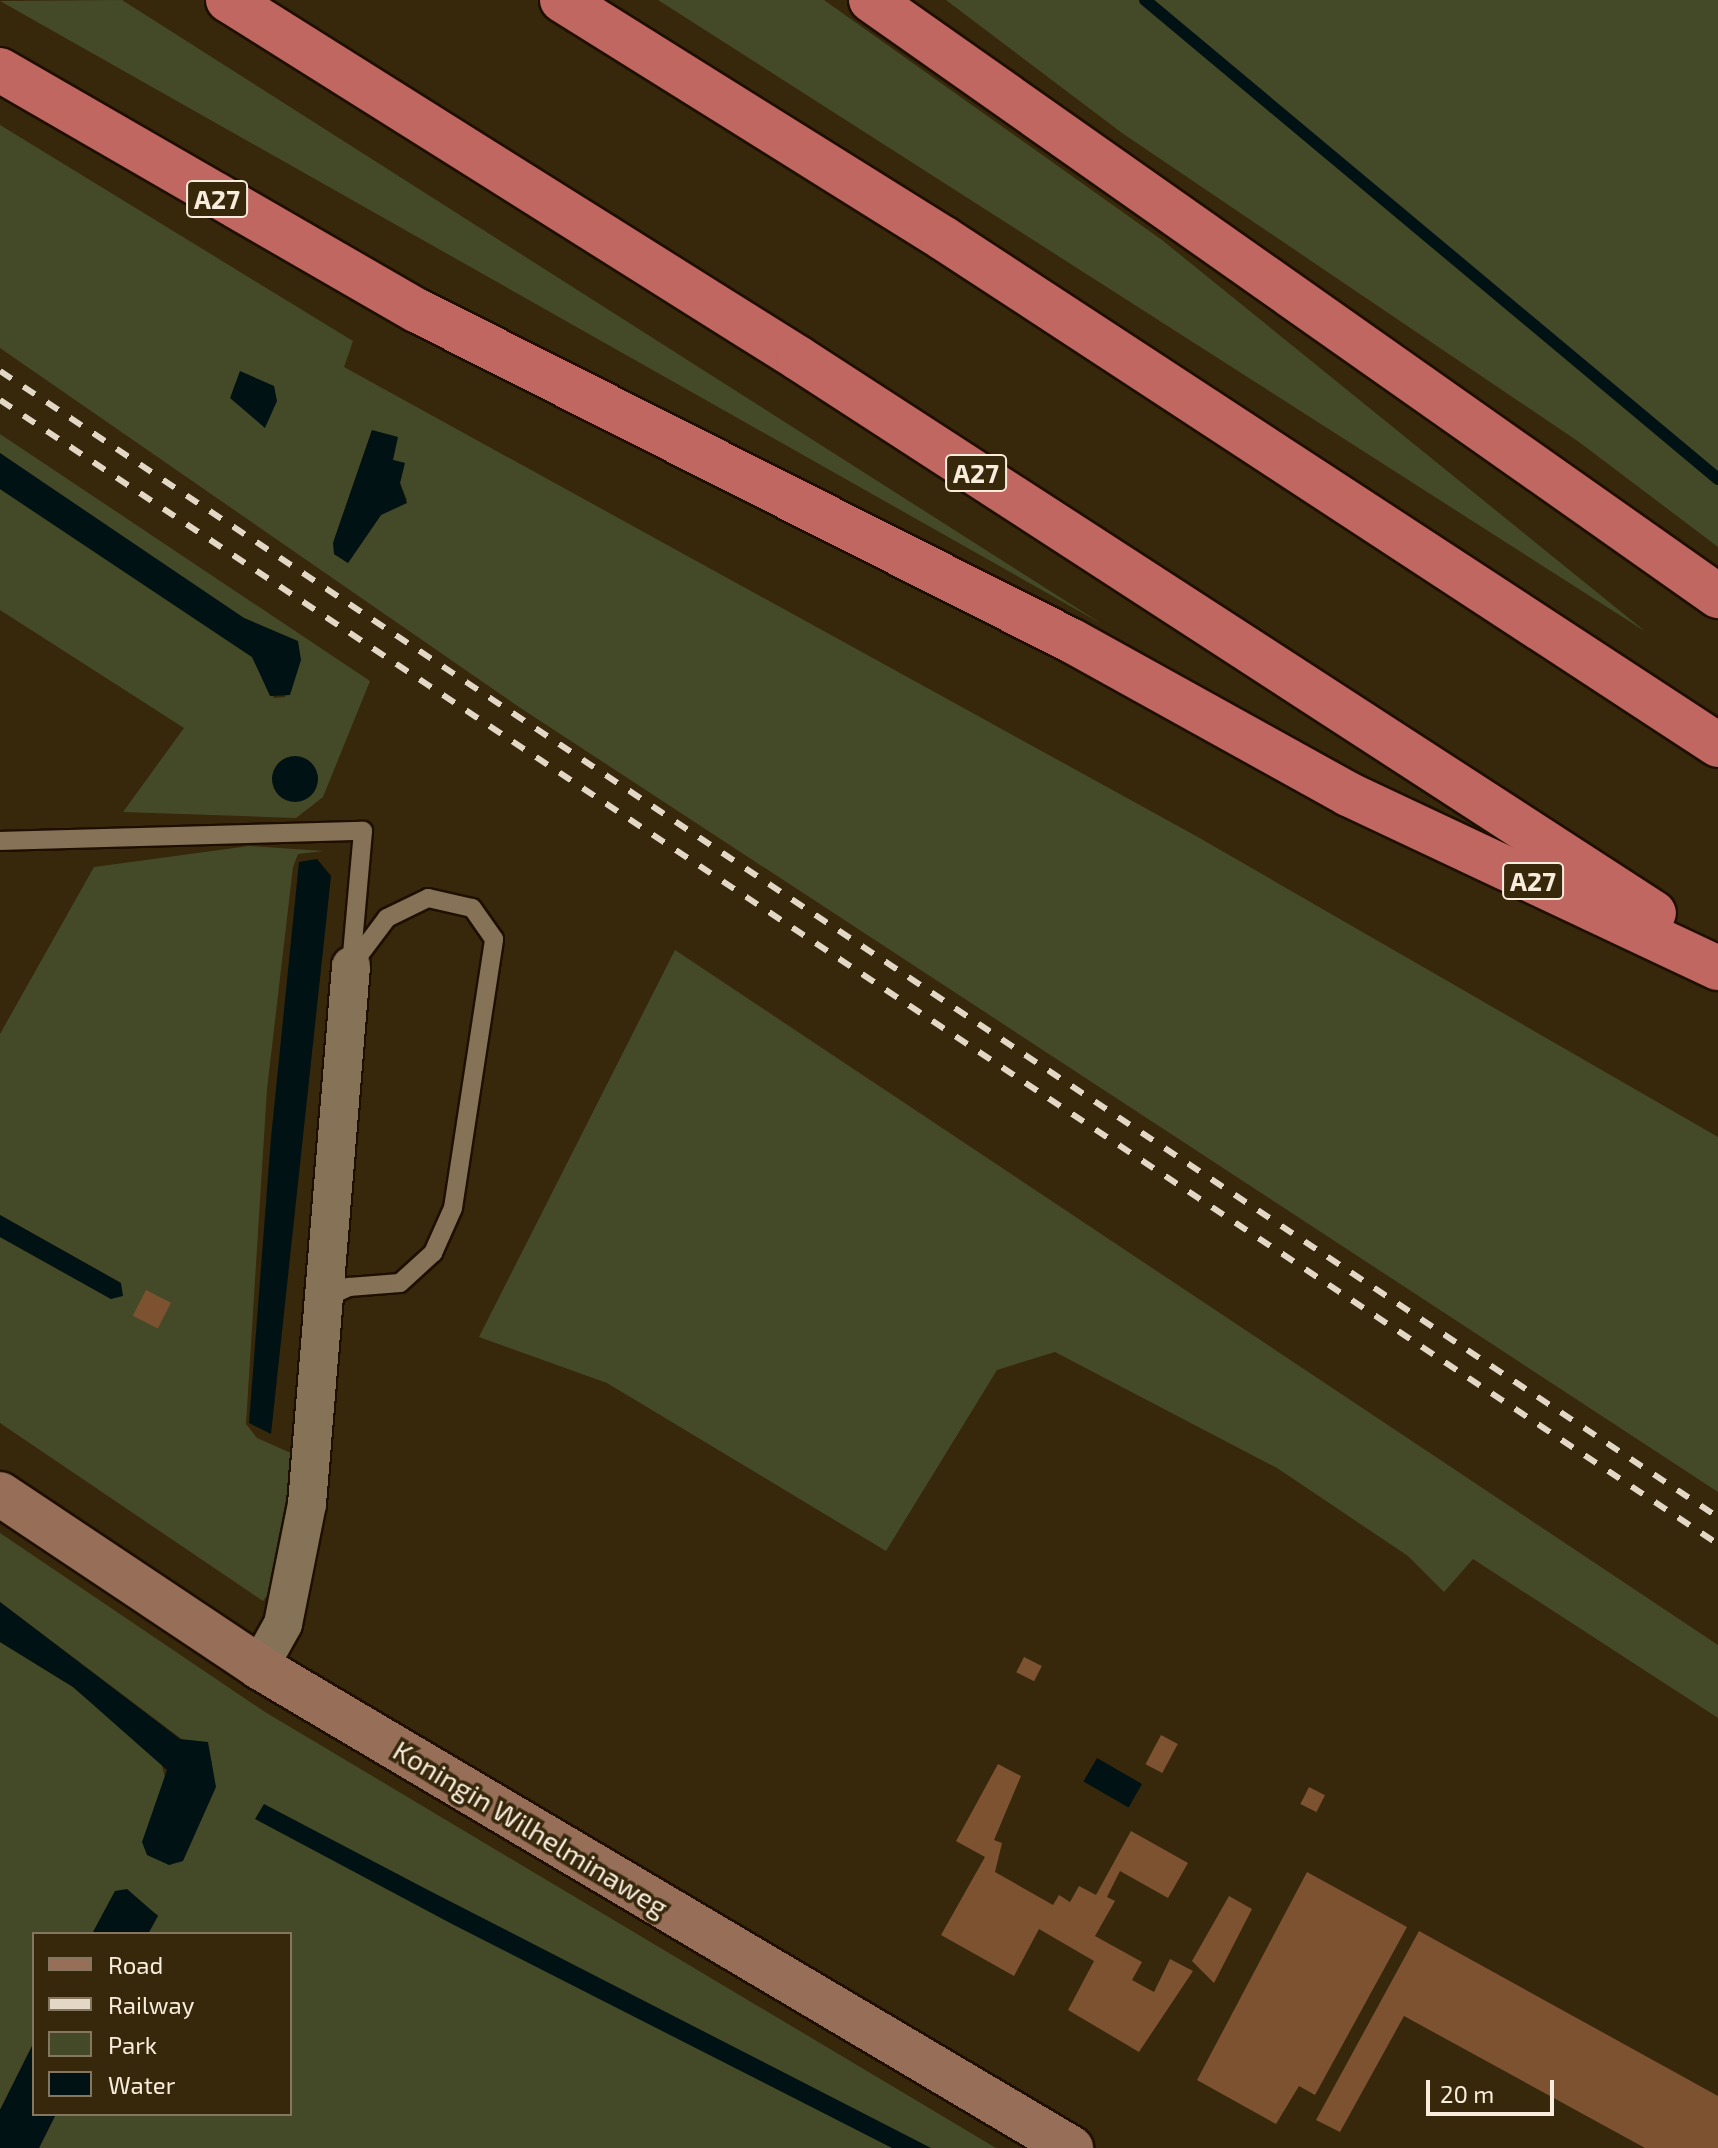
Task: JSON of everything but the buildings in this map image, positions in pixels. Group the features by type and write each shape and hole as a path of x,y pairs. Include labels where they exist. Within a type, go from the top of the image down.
{"highway":[{"name":"A27","path":"228,0 798,358 1718,955"},
{"path":"562,0 943,238 1718,745"},
{"path":"871,0 1718,596"},
{"name":"A27","path":"0,70 418,311 1072,641 1348,794 1718,968"}],"main road":[{"name":"Koningin Wilhelminaweg","path":"0,1494 259,1667 1071,2148"}],"street":[{"path":"259,1667 283,1624 307,1504 351,966"}],"lane":[{"path":"0,841 363,831 351,966"},
{"path":"323,1299 349,1287 400,1283 433,1253 453,1208 494,939 472,908 428,898 387,918 351,966"}],"green space":[{"path":"122,0 1102,624 0,1"},
{"path":"658,0 824,0 1162,240 1646,632"},
{"path":"946,0 1718,0 1718,547 1579,442 1122,133"},
{"path":"0,125 353,341 344,367 1196,836 1718,1137 1718,1492 519,707 0,348","holes":["372,430 393,460 404,463 400,483 407,500 381,515 348,563 334,554 334,540"]},
{"path":"0,434 370,681 323,797 296,818 123,812 184,728 0,610 0,489 252,657 274,698 285,697 298,642 244,618 56,493 0,453"},
{"path":"249,846 324,851 298,854 293,867 267,1089 246,1424 257,1438 300,1457 278,1580 263,1601 0,1423 0,1237 111,1299 121,1283 0,1215 0,1034 94,867"},
{"path":"675,950 1718,1645 1718,1718 1473,1559 1444,1592 1408,1556 1277,1468 1055,1352 997,1370 886,1551 607,1383 479,1337"},
{"path":"0,1533 265,1712 996,2148 39,2148 55,2116 292,2116 292,1932 149,1932 158,1915 115,1891 93,1932 32,1932 32,2046 0,2110 0,1642 73,1687 161,1761 167,1786 143,1842 212,1762 0,1602"}],"water":[{"path":"240,371 274,386 277,401 265,428 230,398"},
{"path":"372,430 398,437 393,460 405,463 400,483 407,503 381,515 348,563 334,554 333,543"},
{"path":"0,453 244,618 298,641 301,660 290,695 270,696 252,657 0,489"},
{"path":"295,756 311,763 318,779 311,795 295,802 279,795 272,779 279,763"},
{"path":"317,859 331,876 271,1434 249,1423 271,1138 299,862"},
{"path":"0,1215 121,1283 123,1296 111,1299 0,1237"},
{"path":"0,1602 180,1739 208,1742 216,1787 183,1861 169,1865 147,1855 142,1842 167,1770 73,1687 0,1642"},
{"path":"1097,1758 1142,1784 1129,1807 1084,1781"},
{"path":"264,1804 931,2148 892,2148 452,1924 255,1819"},
{"path":"127,1889 158,1916 149,1932 93,1932 115,1891"},
{"path":"32,2046 32,2116 55,2116 39,2148 0,2148 0,2110"}],"waterway":[{"path":"1145,0 1718,479"}],"railway":[{"path":"0,371 1718,1517"},
{"path":"0,400 1718,1544"}]}
